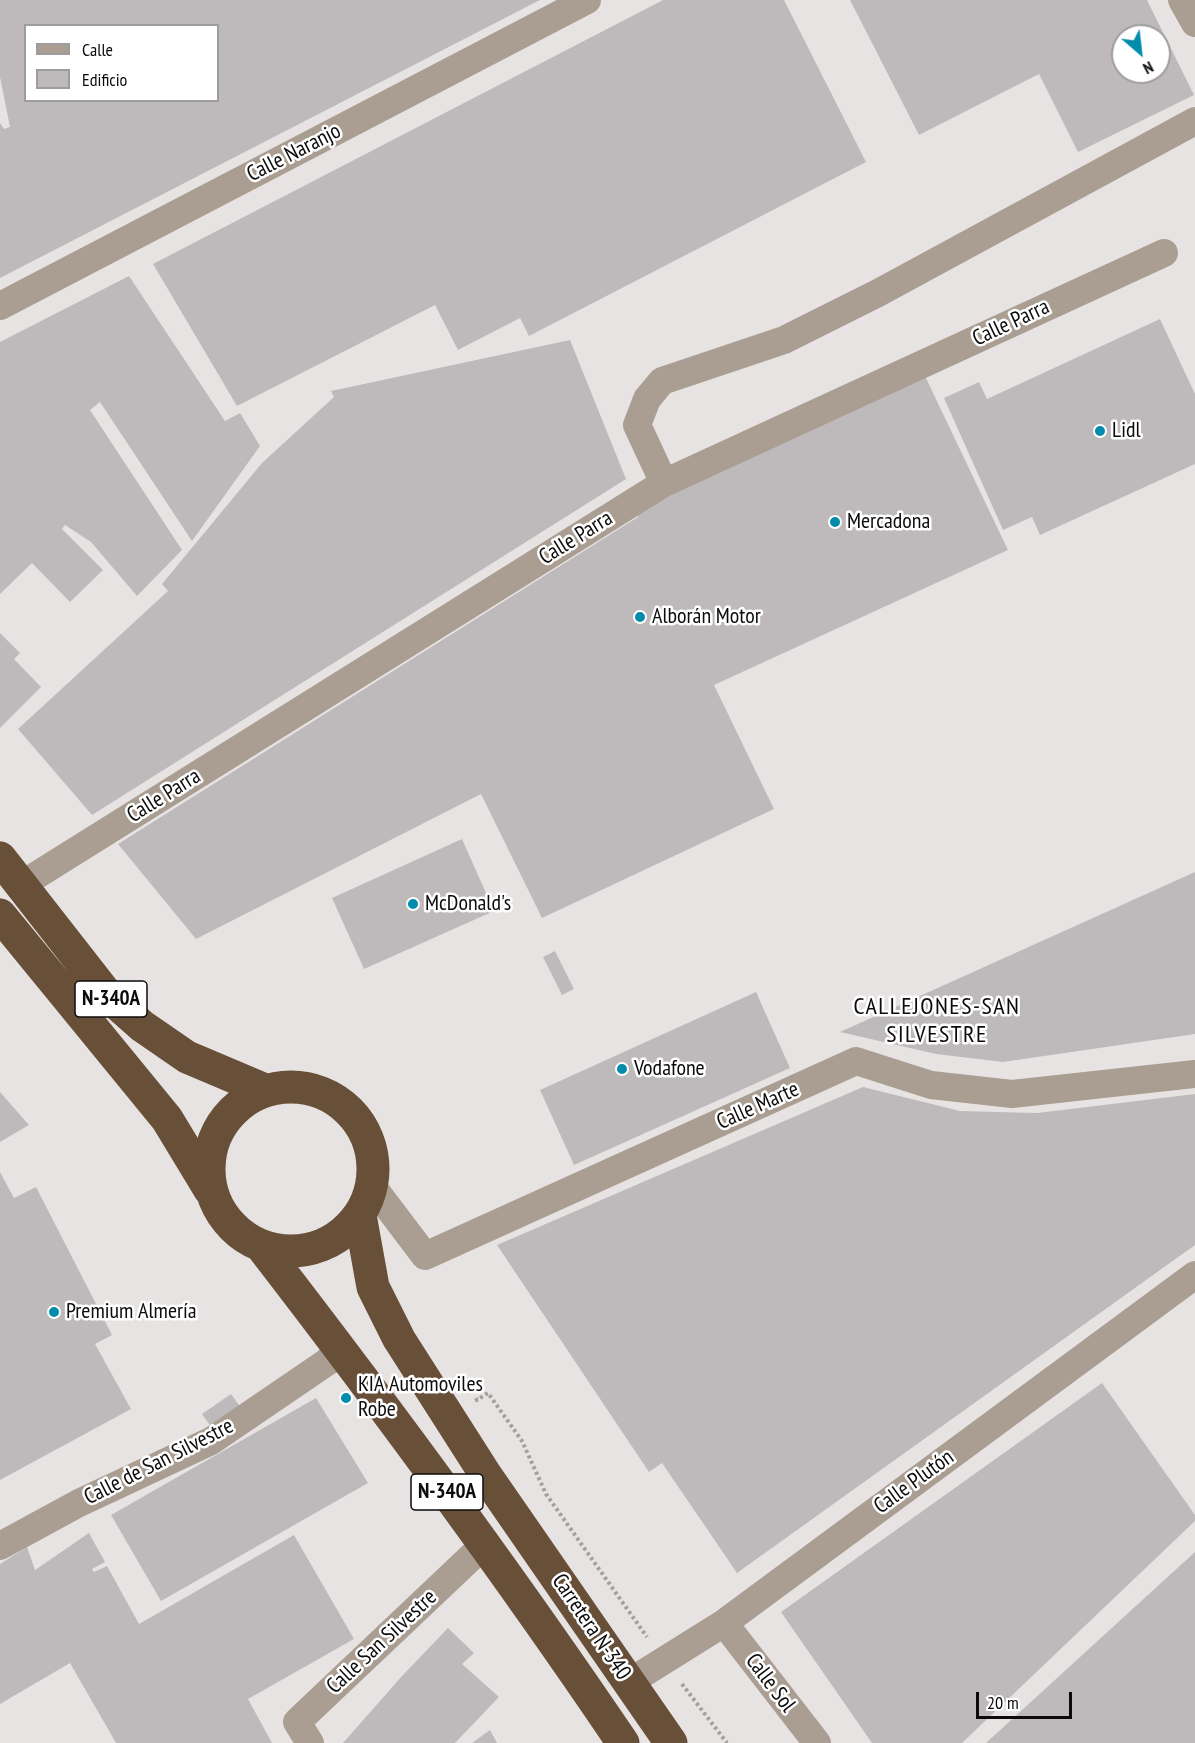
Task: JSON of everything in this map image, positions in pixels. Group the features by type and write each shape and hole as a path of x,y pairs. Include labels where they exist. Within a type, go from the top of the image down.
{"highway":[{"name":"N-340A","path":"0,858 107,995 142,1026 187,1057 264,1090"},
{"name":"N-340A","path":"0,915 167,1119 210,1190 224,1219 241,1236 262,1247 297,1251 326,1244 350,1226 366,1201 373,1157 364,1130 356,1116 330,1095 295,1085 264,1090 238,1104 219,1127 211,1145 208,1174 210,1190"},
{"name":"Carretera N-340","path":"366,1201 373,1287 399,1339 512,1511 671,1743"},
{"name":"N-340A","path":"262,1247 341,1348 485,1544 623,1743"}],"street":[{"name":"Calle Naranjo","path":"0,306 587,0"},
{"path":"1182,0 1195,23"},
{"path":"664,483 637,425 647,399 662,381 784,340 878,293 1195,122"},
{"name":"Calle Parra","path":"21,885 664,483 1164,253"},
{"name":"Calle Marte","path":"366,1201 425,1256 856,1061 931,1085 1012,1094 1195,1074"},
{"name":"Calle Plutón","path":"628,1683 724,1623 1195,1275"},
{"name":"Calle de San Silvestre","path":"0,1546 80,1503 211,1441 327,1362 341,1348"},
{"name":"Calle San Silvestre","path":"310,1743 297,1722 485,1544"},
{"name":"Calle Sol","path":"724,1623 817,1743"}],"path":[{"path":"472,1392 477,1400 488,1393 516,1431 546,1494 664,1660 727,1743"}],"building":[{"path":"0,0 540,0 0,278 0,123 4,129 10,127 0,77"},
{"path":"663,0 784,0 866,162 529,336 520,318 458,350 435,305 237,406 153,264"},
{"path":"850,0 1147,0 1159,24 1111,24 1111,84 1171,84 1171,49 1194,95 1078,152 1039,74 919,135"},
{"path":"129,276 225,421 240,413 260,446 192,541 100,402 90,410 182,550 137,596 91,542 65,525 62,529 103,570 70,602 32,563 0,594 0,342"},
{"path":"1160,319 1195,394 1195,464 1040,535 1032,517 1003,530 944,398 979,382 987,399"},
{"path":"570,340 626,479 92,815 18,729 168,591 162,584 262,463 334,397 331,391"},
{"path":"924,374 1008,550 714,685 774,809 542,918 481,794 196,939 118,844 638,517 636,510"},
{"path":"0,633 20,653 14,659 41,687 0,728"},
{"name":"McDonald's","path":"462,839 494,911 364,969 332,898"},
{"path":"1195,872 1195,1034 1003,1062 936,1054 840,1032"},
{"path":"555,951 574,989 562,995 543,957"},
{"path":"756,992 790,1068 574,1165 540,1090"},
{"path":"863,1087 960,1111 1037,1113 1195,1094 1195,1245 737,1573 662,1463 649,1472 497,1245"},
{"path":"0,1092 29,1125 0,1142"},
{"path":"0,1172 14,1198 36,1187 112,1335 95,1344 131,1409 0,1480"},
{"path":"1102,1383 1195,1515 1195,1521 962,1743 872,1743 781,1612"},
{"path":"231,1394 241,1408 212,1428 202,1414"},
{"path":"316,1398 368,1483 161,1601 111,1515"},
{"path":"89,1533 105,1562 92,1569 94,1572 107,1566 139,1624 294,1535 354,1639 248,1699 272,1743 116,1743 70,1663 0,1704 0,1564 27,1547 35,1570"},
{"path":"1195,1552 1195,1743 986,1743 1115,1625"},
{"path":"448,1628 474,1653 462,1664 499,1697 455,1743 343,1743 402,1676"},
{"path":"490,1730 497,1743 472,1743"}],"place":[{"name":"Lidl","path":"1100,431"},
{"name":"Mercadona","path":"835,522"},
{"name":"Alborán Motor","path":"640,617"},
{"name":"McDonald's","path":"413,904"},
{"name":"Vodafone","path":"622,1069"},
{"name":"Premium Almería","path":"54,1312"},
{"name":"KIA Automoviles Robe","path":"346,1398"}],"district":[{"name":"CALLEJONES-SAN SILVESTRE","path":"937,1021"}]}
